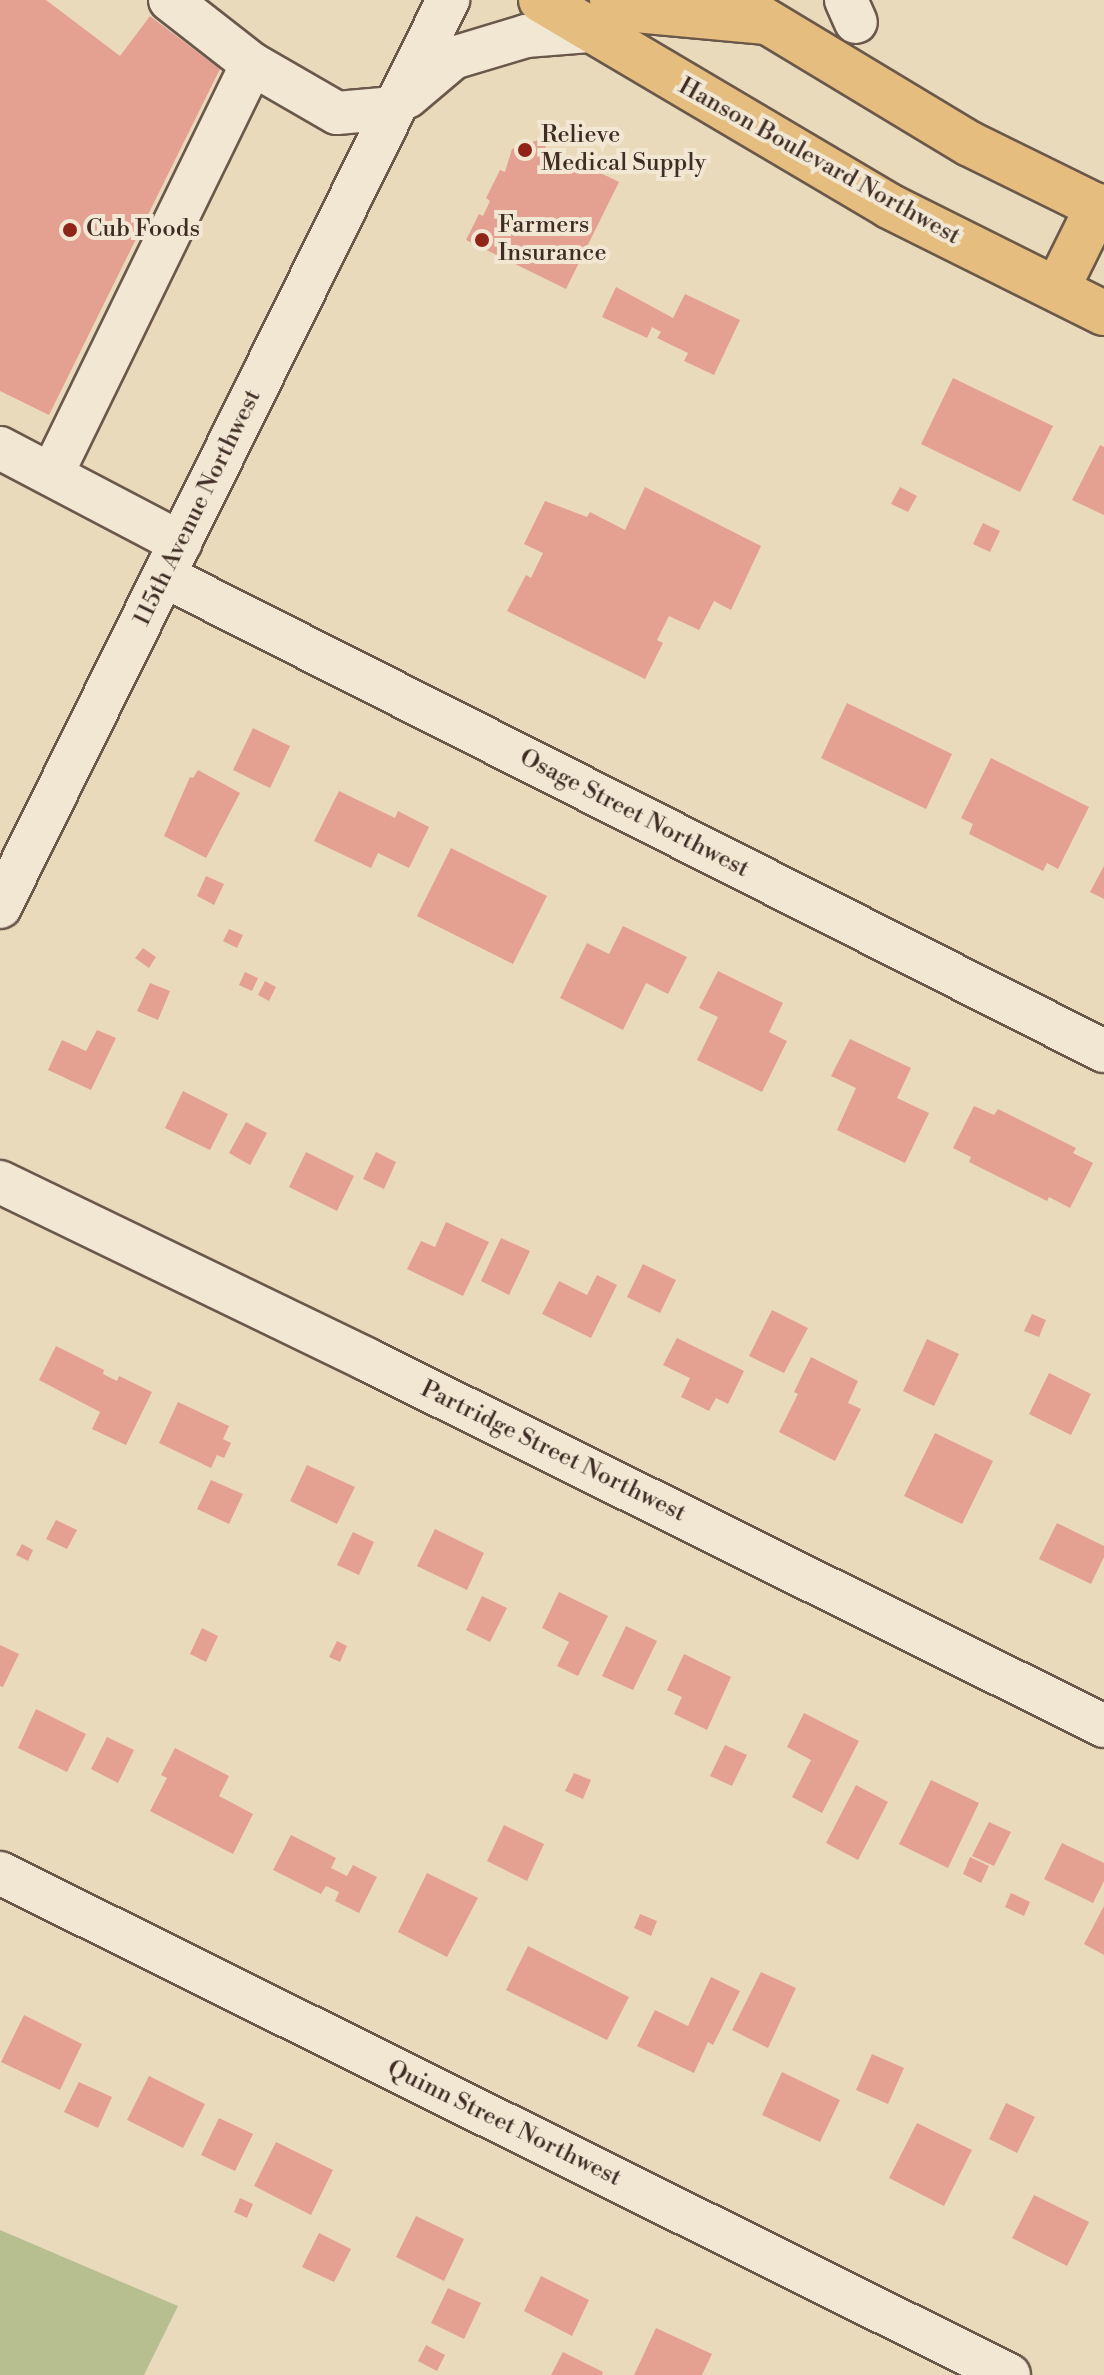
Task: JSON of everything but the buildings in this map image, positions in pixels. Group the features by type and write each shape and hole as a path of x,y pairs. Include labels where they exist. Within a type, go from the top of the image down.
{"main road":[{"name":"Hanson Boulevard Northwest","path":"541,0 600,15 889,206 1104,313"},
{"path":"731,0 970,144 1102,203 1057,289"},
{"path":"600,15 625,9 768,22"}],"street":[{"path":"170,0 252,64 337,113 394,108"},
{"name":"115th Avenue Northwest","path":"0,907 448,0"},
{"name":"115th Avenue Northwest","path":"394,108 453,58 600,15"},
{"path":"52,474 252,64"},
{"name":"Osage Street Northwest","path":"0,448 52,474 172,559 1104,1051"},
{"name":"Partridge Street Northwest","path":"0,1182 366,1359 1104,1726"},
{"name":"Quinn Street Northwest","path":"0,1873 1009,2375"}],"green space":[{"path":"0,2230 178,2306 144,2375 0,2375"}],"place":[{"name":"Relieve Medical Supply","path":"525,150"},
{"name":"Cub Foods","path":"70,230"},
{"name":"Farmers Insurance","path":"482,240"}]}
